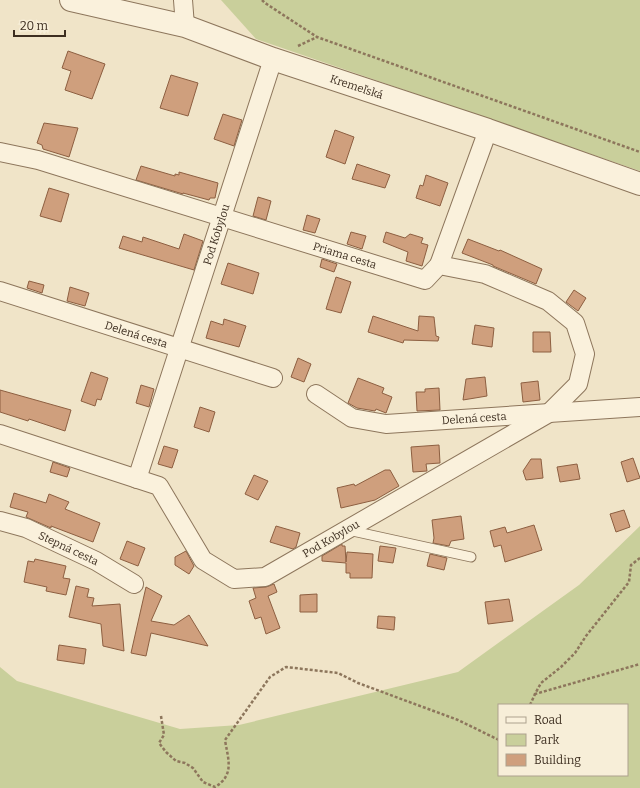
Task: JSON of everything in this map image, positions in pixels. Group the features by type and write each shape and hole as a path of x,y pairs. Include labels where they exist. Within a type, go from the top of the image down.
{"street":[{"name":"Kremeľská","path":"71,0 185,26 273,59 488,130 640,184"},
{"path":"182,0 185,26"},
{"name":"Pod Kobylou","path":"137,479 273,59"},
{"path":"488,130 439,265 485,274 548,301 576,323 585,354 578,384 549,413"},
{"name":"Priama cesta","path":"0,152 38,160 425,280 439,265"},
{"name":"Delená cesta","path":"0,291 273,378"},
{"name":"Delená cesta","path":"316,394 352,418 386,424 640,407"},
{"name":"Pod Kobylou","path":"0,434 158,486 203,560 234,579 265,577 549,413"},
{"name":"Stepná cesta","path":"0,521 26,528 96,561 134,584"}],"lane":[{"path":"347,530 471,557"}],"path":[{"path":"262,0 264,3 317,37 640,152"},
{"path":"530,704 541,683 561,667 575,653 586,636 629,582 631,565 640,558"},
{"path":"535,694 640,664"},
{"path":"161,716 164,735 159,743 176,761 185,763 193,768 203,782 215,787 222,782 230,768 225,740 270,677 286,667 338,673 358,683 458,720 498,740"}],"green space":[{"path":"221,0 640,0 640,171 256,39"},
{"path":"640,526 640,788 0,788 0,667 17,681 180,729 239,725 458,672 579,585"}],"building":[{"path":"68,51 105,64 92,99 65,90 71,71 62,68"},
{"path":"171,75 198,83 188,116 160,108"},
{"path":"223,114 242,120 234,146 214,139"},
{"path":"44,123 78,128 69,157 43,149 42,145 37,143"},
{"path":"335,130 354,137 345,164 326,157"},
{"path":"357,164 390,175 385,188 352,179"},
{"path":"141,166 175,176 175,174 179,175 179,172 218,183 215,198 210,198 209,200 136,180"},
{"path":"426,175 448,183 440,206 416,198 420,185 423,186"},
{"path":"49,188 69,194 61,222 40,216"},
{"path":"258,197 271,201 266,220 253,216"},
{"path":"307,215 320,219 315,233 303,230"},
{"path":"351,232 366,236 362,249 347,244"},
{"path":"386,232 405,238 410,234 423,238 421,243 428,245 422,266 406,261 408,252 383,242"},
{"path":"184,234 203,241 194,270 119,248 123,236 142,242 143,237 179,249"},
{"path":"468,239 499,251 500,250 542,269 536,284 462,253"},
{"path":"322,259 337,264 334,272 320,267"},
{"path":"228,263 259,273 253,294 221,284"},
{"path":"336,277 351,282 341,313 326,309"},
{"path":"29,281 44,285 42,293 27,288"},
{"path":"70,287 89,293 85,306 67,301"},
{"path":"574,290 586,298 578,311 566,302"},
{"path":"373,316 418,331 419,316 434,317 436,336 439,337 438,341 404,340 403,343 368,332"},
{"path":"224,319 246,326 239,347 206,338 211,321 223,325"},
{"path":"475,325 494,328 492,347 472,344"},
{"path":"533,332 550,332 551,352 533,352"},
{"path":"298,358 311,364 304,382 291,377"},
{"path":"91,372 108,378 101,400 97,399 95,406 81,401"},
{"path":"485,377 487,396 463,400 466,379"},
{"path":"358,378 384,388 382,393 392,397 386,413 376,409 375,411 357,408 348,403"},
{"path":"538,381 540,400 523,402 521,383"},
{"path":"141,385 154,389 149,407 136,403"},
{"path":"439,388 440,410 417,411 416,392 425,392 425,389"},
{"path":"0,390 71,410 65,431 29,419 28,421 0,412"},
{"path":"200,407 215,412 209,432 194,427"},
{"path":"439,445 440,463 426,464 427,471 413,472 411,447"},
{"path":"164,446 178,450 172,468 158,464"},
{"path":"633,458 640,478 627,482 621,462"},
{"path":"531,459 541,459 543,478 526,480 523,471"},
{"path":"53,462 70,468 67,477 50,472"},
{"path":"577,464 580,479 560,482 557,467"},
{"path":"385,470 390,470 399,486 375,500 341,508 337,488 354,484 355,486"},
{"path":"254,475 268,481 258,500 245,494"},
{"path":"14,493 46,503 49,494 69,502 65,509 100,523 93,542 51,526 51,528 26,517 28,512 10,507"},
{"path":"624,510 630,527 616,532 610,514"},
{"path":"461,516 464,539 451,541 449,546 433,543 434,538 432,520"},
{"path":"534,525 542,550 505,562 501,545 494,547 490,531 505,527 507,533"},
{"path":"276,526 300,533 296,547 293,549 270,542"},
{"path":"127,541 145,548 138,566 120,559"},
{"path":"342,544 342,546 345,546 346,562 347,552 373,554 372,578 350,578 350,573 346,573 346,563 322,561 322,556"},
{"path":"380,546 396,548 393,563 378,561"},
{"path":"186,551 194,566 189,574 175,565 175,557"},
{"path":"430,554 447,558 444,570 427,566"},
{"path":"35,559 66,566 63,578 70,579 66,595 46,591 47,587 24,582 28,561 34,562"},
{"path":"274,584 277,592 268,596 280,628 266,634 261,617 255,619 249,601 256,598 253,588 266,587"},
{"path":"76,586 89,589 87,597 94,598 92,606 120,604 124,651 103,646 101,624 69,617"},
{"path":"146,587 162,596 151,621 174,625 189,615 208,646 151,633 146,656 131,653"},
{"path":"317,594 317,612 300,612 300,595"},
{"path":"509,599 513,621 488,624 485,602"},
{"path":"378,616 395,617 394,630 377,628"},
{"path":"59,645 86,649 84,664 57,660"}]}
